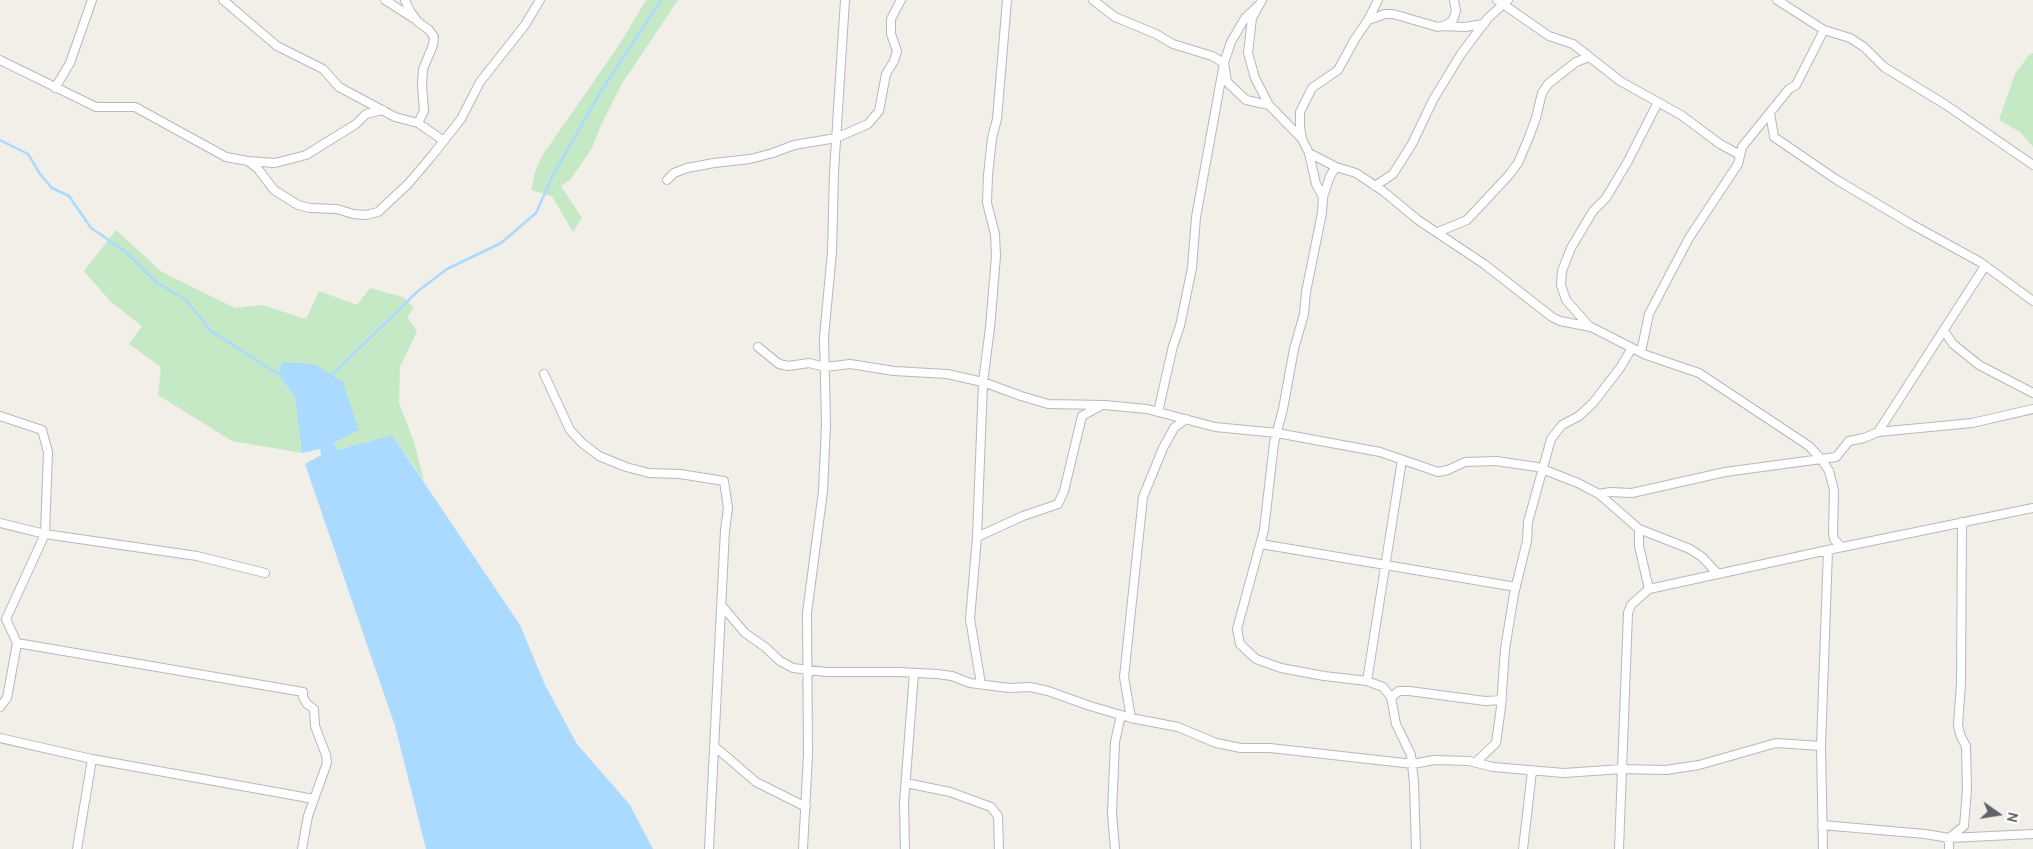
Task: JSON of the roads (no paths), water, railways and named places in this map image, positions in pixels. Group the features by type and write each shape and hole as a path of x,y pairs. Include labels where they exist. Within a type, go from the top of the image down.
{"street":[{"path":"55,88 70,63 92,0"},
{"path":"223,0 277,46 323,69 339,87 395,118 418,123 444,141"},
{"path":"385,0 429,30 434,37 433,45 423,69 424,111 418,123"},
{"path":"405,0 418,22"},
{"path":"248,161 258,169 274,190 298,205 310,208 337,209 353,214 366,215 378,212 408,184 461,119 480,82 525,25 540,0"},
{"path":"803,849 806,807 807,613 823,491 826,424 824,337 832,252 836,138 845,0"},
{"path":"667,180 674,173 687,168 750,159 794,145 836,138 868,124 879,111 886,74 894,61 897,51 891,34 891,19 901,0"},
{"path":"981,684 970,619 977,537 983,382 996,256 995,234 987,203 988,175 992,138 997,119 1007,0"},
{"path":"1094,0 1115,17 1156,34 1173,44 1212,56 1224,63"},
{"path":"1302,139 1300,112 1312,88 1338,70 1378,0"},
{"path":"1440,26 1446,25 1453,20 1456,11 1454,0"},
{"path":"1777,0 1824,30 1850,38 1864,46 1884,67 2033,165"},
{"path":"1375,186 1393,174 1412,144 1433,100 1456,61 1503,1 1549,36 1573,44 1620,81 1681,115 1720,144 1740,154"},
{"path":"1158,412 1173,346 1180,326 1192,268 1196,217 1224,63 1232,42 1245,18 1260,3"},
{"path":"1260,3 1252,18 1248,53 1255,78 1269,105 1302,139 1309,153 1316,184 1323,197"},
{"path":"1368,20 1386,14 1393,14 1440,26 1464,28 1484,24"},
{"path":"1641,352 1649,314 1689,238 1738,164 1742,147 1790,89 1796,85 1824,30"},
{"path":"1438,232 1467,220 1504,182 1518,163 1536,118 1542,93 1548,84 1576,62 1589,58"},
{"path":"0,60 96,107 135,107 226,157 248,161 275,163 306,155 356,124 366,114 383,110"},
{"path":"1224,63 1227,82 1246,100 1269,105"},
{"path":"1591,327 1566,300 1562,285 1562,271 1571,248 1593,212 1611,190 1658,102"},
{"path":"1770,113 1774,137 1837,180 1985,266 2033,301"},
{"path":"1309,153 1336,167 1356,173 1418,220 1497,274 1552,317 1560,321 1591,327 1641,352 1699,373 1810,446 1829,471 1834,490 1832,534 1834,540 1841,547"},
{"path":"1336,167 1330,176 1323,197 1322,213 1311,262 1304,314 1294,349 1277,433 1261,544 1236,629 1240,644 1256,659 1281,668 1367,681 1383,687 1390,697 1396,724 1411,754 1416,849"},
{"path":"1878,432 1985,266"},
{"path":"1944,331 1954,344 1979,365 2033,393"},
{"path":"758,347 780,364 788,366 809,363 825,367 850,364 894,371 947,374 983,382 1048,404 1104,404 1158,412 1215,427 1277,433 1380,452 1438,472 1448,470 1465,462 1522,464 1542,469 1599,494 1639,529 1690,549 1718,574"},
{"path":"1476,762 1496,743 1502,700 1505,649 1516,587 1527,542 1528,522 1551,439 1562,425 1579,416 1593,403 1620,368 1632,348"},
{"path":"544,374 570,430 582,443 599,456 626,467 650,473 680,474 724,481 728,508 723,564 709,849"},
{"path":"977,537 1023,516 1058,504 1064,491 1082,416 1104,404"},
{"path":"1599,494 1610,492 1632,493 1725,472 1822,460 1836,457 1848,441 1864,438 1878,432 1972,423 2033,409"},
{"path":"0,416 42,430 48,452 45,534 3,620 17,643 7,698 0,707"},
{"path":"1132,718 1124,677 1143,497 1162,448 1174,428 1186,419"},
{"path":"1367,681 1402,460"},
{"path":"1619,849 1628,612 1631,605 1649,589 2033,508"},
{"path":"1949,838 1964,826 1968,790 1966,746 1958,726 1961,683 1962,522"},
{"path":"0,523 45,534 197,556 266,574"},
{"path":"1639,529 1639,546 1649,589"},
{"path":"1261,544 1516,587"},
{"path":"1822,849 1820,746 1828,550"},
{"path":"722,606 745,633 765,647 780,661 794,668 826,672 914,673 952,676 970,683 1008,688 1030,687 1121,715 1178,728 1216,743 1241,748 1270,748 1413,764 1434,760 1476,762 1493,767 1564,773 1622,769 1666,770 1699,765 1776,743 1820,746"},
{"path":"17,643 303,692 303,697 307,704 314,709 315,726 327,762 308,816 302,849"},
{"path":"905,849 904,803 914,673"},
{"path":"1390,697 1399,692 1408,691 1485,701 1502,700"},
{"path":"1115,849 1112,813 1115,742 1121,715"},
{"path":"0,738 92,759 314,799"},
{"path":"714,746 756,782 806,807"},
{"path":"77,849 92,759"},
{"path":"1524,849 1532,771"},
{"path":"906,783 950,792 991,807 998,816 999,849"},
{"path":"1822,826 1926,834 1949,838 2033,834"},
{"path":"1949,838 1949,849"}],"water":[{"path":"282,362 314,364 343,382 359,430 334,443 337,450 392,435 520,625 545,685 577,744 630,805 653,849 426,849 395,726 305,464 321,455 320,449 302,453 295,398 278,374"}],"waterway":[{"path":"332,375 418,291 447,269 501,243 536,213 553,175 598,96 661,0"},
{"path":"0,140 28,154 40,174 52,188 69,196 91,228 126,252 157,283 185,299 211,331 278,374"}]}
